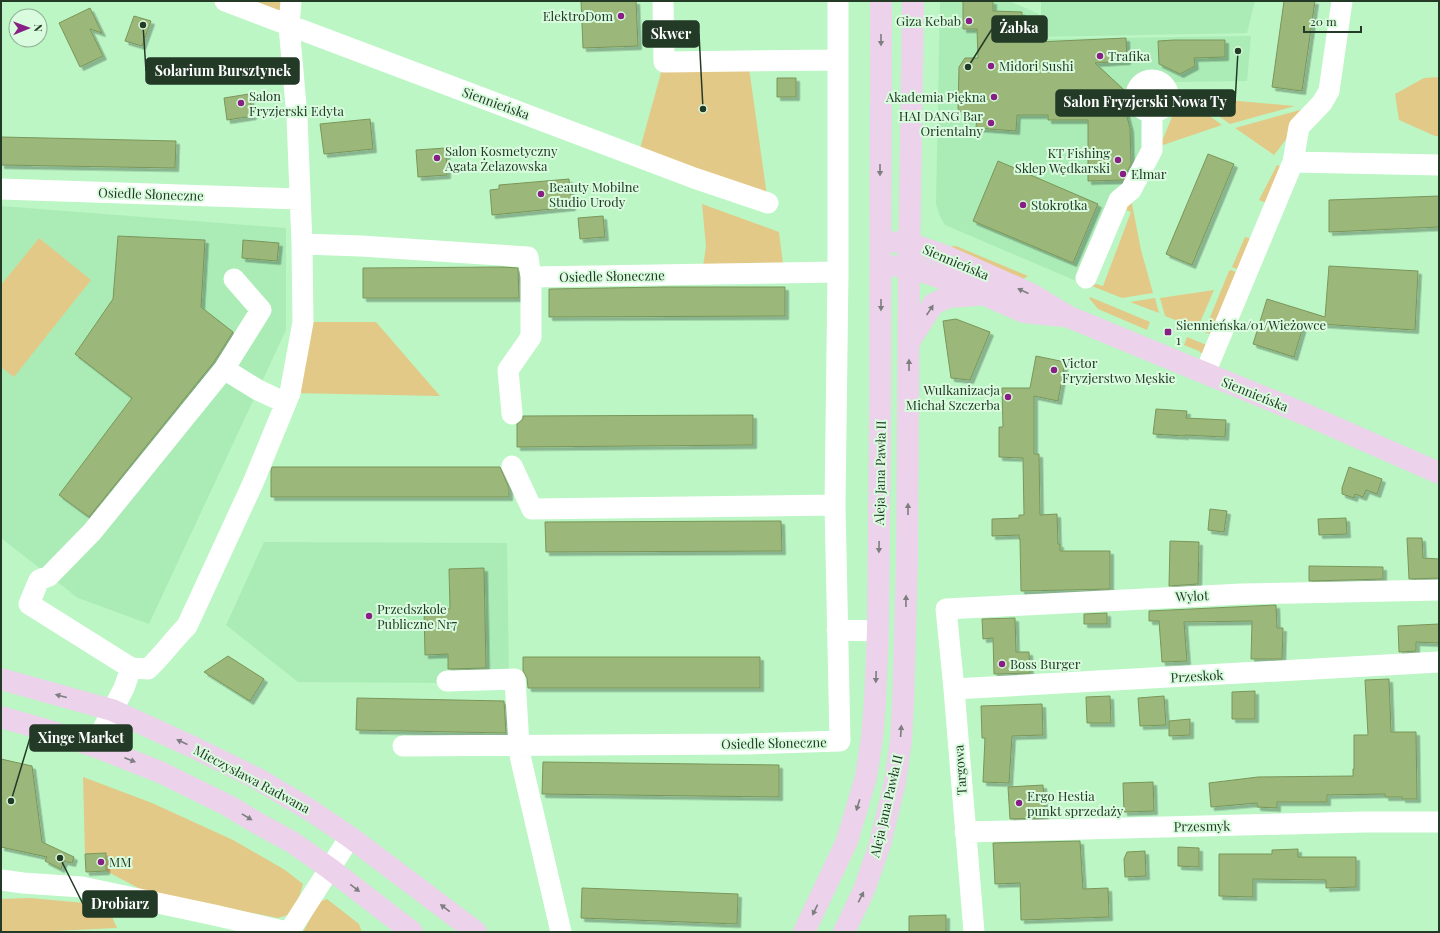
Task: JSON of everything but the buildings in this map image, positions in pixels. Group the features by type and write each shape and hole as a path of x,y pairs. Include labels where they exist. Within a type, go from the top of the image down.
{"main road":[{"name":"Aleja Jana Pawła II","path":"804,932 847,841 866,777 874,716 878,631 881,266 881,1"},
{"name":"Aleja Jana Pawła II","path":"844,932 864,890 880,844 895,782 900,740 904,672 907,562 913,1"},
{"name":"Siennieńska","path":"881,241 910,243 943,255 1031,294 1069,317 1307,415 1439,473"},
{"name":"Siennieńska","path":"881,266 909,267 985,295 1024,312 1069,317"},
{"path":"909,342 933,304 948,297 985,295"},
{"name":"Mieczysława Radwana","path":"1,679 112,710 195,748 258,780 310,810 350,837 476,932"},
{"path":"1,717 94,746 160,772 228,806 292,842 329,868 412,932"}],"street":[{"name":"Siennieńska","path":"225,1 694,178 768,203"},
{"path":"234,279 261,310 224,369 92,532 49,576 39,580 29,604 131,668 148,669 159,658 172,640 187,626 253,483 290,393 303,322 302,244 297,117 289,26 291,1"},
{"path":"663,1 664,62 838,60"},
{"name":"Osiedle Słoneczne","path":"403,746 840,742 835,505 838,272 838,1"},
{"path":"1205,373 1293,162 1299,127 1322,103 1329,91 1342,1"},
{"path":"1086,278 1118,200 1131,190 1152,150 1152,112"},
{"path":"1293,162 1439,165"},
{"name":"Osiedle Słoneczne","path":"1,189 300,199"},
{"path":"302,244 361,246 528,257 531,277 531,337 508,370 512,414"},
{"name":"Osiedle Słoneczne","path":"531,277 838,272"},
{"path":"224,369 258,390 286,402"},
{"path":"512,466 532,509 835,505"},
{"name":"Wylot","path":"946,609 1242,594 1439,590"},
{"name":"Targowa","path":"946,609 974,932"},
{"path":"837,630 878,631"},
{"name":"Przeskok","path":"954,689 1439,662"},
{"path":"94,746 124,688 131,668"},
{"path":"448,682 516,679 519,746 562,932"},
{"name":"Przesmyk","path":"965,832 1358,822 1439,822"},
{"path":"1,880 82,887 288,932 350,837"}],"shaded area":[{"path":"225,1 291,1 289,26"},
{"path":"940,1 1009,1 1039,14 1039,39 1251,36 1247,81 1175,82 1175,100 1147,146 1076,281 945,225 940,216 936,204"},
{"path":"1041,1 1255,1 1247,33 1041,37"},
{"path":"748,61 768,203 638,156 664,62"},
{"path":"1439,77 1439,136 1435,136 1399,120 1395,94 1424,78"},
{"path":"1192,97 1295,106 1230,124"},
{"path":"1179,100 1189,101 1222,125 1160,146"},
{"path":"1311,107 1274,155 1235,128"},
{"path":"1277,165 1281,167 1266,203 1259,200"},
{"path":"1131,199 1141,250 1153,293 1122,298 1092,286 1096,284 1103,286 1131,212 1126,210"},
{"path":"702,204 779,232 784,273 702,274 706,246"},
{"path":"1,206 286,228 286,330 149,624 78,598 1,538"},
{"path":"1245,237 1252,239 1239,270 1232,267"},
{"path":"39,238 91,280 14,377 1,367 1,285"},
{"path":"953,246 1028,276 1022,280 951,248"},
{"path":"1231,270 1238,273 1214,335 1204,332 1229,271"},
{"path":"1214,290 1198,327 1194,327 1165,316 1160,298"},
{"path":"1090,297 1150,322 1147,330 1098,309 1089,298"},
{"path":"1155,298 1159,313 1130,302"},
{"path":"303,322 376,322 440,396 290,393"},
{"path":"1187,337 1209,346 1202,354 1199,351 1184,345"},
{"name":"Przedszkole Publiczne Nr7","path":"264,542 507,543 509,680 441,683 298,682 226,625"},
{"path":"83,777 152,803 233,840 285,870 303,884 297,904 291,914 278,918 146,892 106,871 105,853 85,854"},
{"path":"30,898 107,905 117,928 1,932 1,899"},
{"path":"327,899 359,924 362,932 303,932 319,902"}],"place":[{"name":"ElektroDom","path":"621,16"},
{"name":"Giza Kebab","path":"969,21"},
{"name":"Solarium Bursztynek","path":"143,25"},
{"name":"Salon Fryzjerski Nowa Ty","path":"1238,51"},
{"name":"Trafika","path":"1100,56"},
{"name":"Midori Sushi","path":"991,66"},
{"name":"Żabka","path":"968,67"},
{"name":"Akademia Piękna","path":"994,97"},
{"name":"Salon Fryzjerski Edyta","path":"241,103"},
{"name":"Skwer","path":"703,109"},
{"name":"HAI DANG Bar Orientalny","path":"991,123"},
{"name":"Salon Kosmetyczny Agata Żelazowska","path":"437,158"},
{"name":"KT Fishing Sklep Wędkarski","path":"1118,160"},
{"name":"Elmar","path":"1123,174"},
{"name":"Beauty Mobilne Studio Urody","path":"541,194"},
{"name":"Stokrotka","path":"1023,205"},
{"name":"Siennieńska/01/Wieżowce 1","path":"1168,332"},
{"name":"Victor Fryzjerstwo Męskie","path":"1054,370"},
{"name":"Wulkanizacja Michał Szczerba","path":"1008,397"},
{"name":"Przedszkole Publiczne Nr7","path":"369,616"},
{"name":"Boss Burger","path":"1002,664"},
{"name":"Xinge Market","path":"11,801"},
{"name":"Ergo Hestia punkt sprzedaży","path":"1019,803"},
{"name":"Drobiarz","path":"60,858"},
{"name":"MM","path":"101,862"}]}
